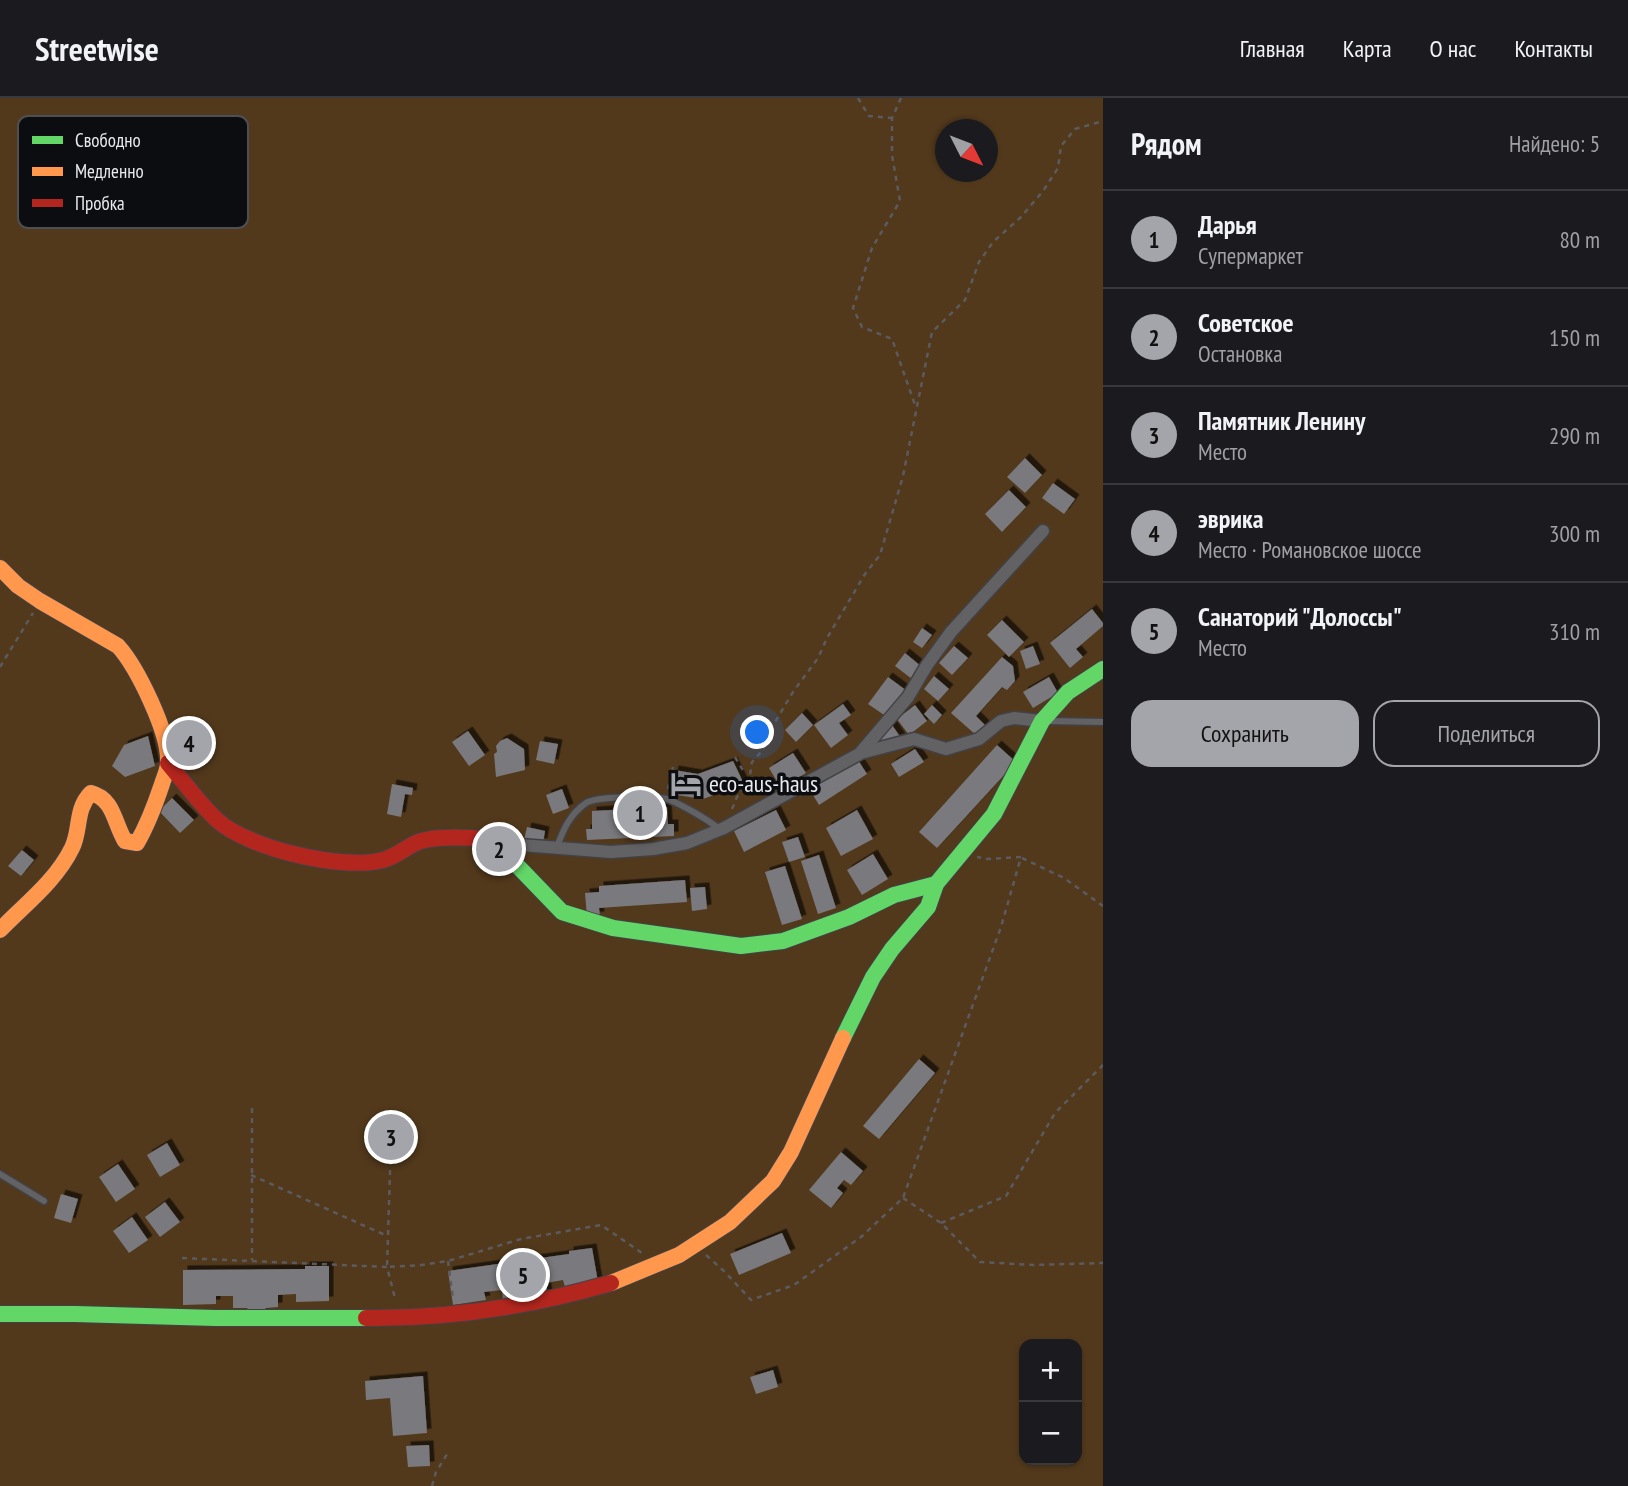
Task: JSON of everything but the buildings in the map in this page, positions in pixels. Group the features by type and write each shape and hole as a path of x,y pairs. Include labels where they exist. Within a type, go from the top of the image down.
{"street":[{"path":"860,752 908,697 927,664 951,632 1043,531"},
{"path":"0,568 18,586 118,646 130,658 156,712 168,763 151,819 137,842 128,844 125,841 108,803 97,793 91,793 80,805 79,827 71,850 0,930"},
{"path":"0,1314 343,1319 454,1314 504,1309 582,1292 659,1265 695,1246 717,1233 750,1207 775,1178 873,977 892,949 928,907 936,884 994,814 1042,721 1068,692 1103,669"},
{"path":"168,763 217,820 237,835 301,856 352,864 384,860 419,841 482,838 507,844 611,852 687,843 721,828 860,752 914,739 946,749 979,739 1001,721 1014,718 1042,721"},
{"path":"507,844 510,858 562,912 613,928 741,946 783,941 849,917 894,895 936,884"}],"lane":[{"path":"1042,721 1103,722"},
{"path":"557,847 564,825 587,802 606,798 666,799 721,828"},
{"path":"0,1174 44,1201"}],"path":[{"path":"858,98 869,116 892,118"},
{"path":"901,98 892,118 892,155 900,201 872,248 853,308 862,327 892,339 915,405"},
{"path":"721,828 737,797 749,782 752,762 762,751 769,732 818,658 865,574 880,555 903,476 915,405 932,332 965,300 979,261 993,242 1021,217 1043,191 1058,168 1061,146 1075,129 1103,121"},
{"path":"0,667 40,601"},
{"path":"735,757 744,772"},
{"path":"666,799 673,768"},
{"path":"961,853 987,859 1021,857 1064,878 1103,906"},
{"path":"695,1246 726,1272 751,1300 794,1285 861,1237 903,1198 1001,927 1021,857"},
{"path":"941,1223 1006,1196 1055,1113 1103,1065"},
{"path":"252,1108 252,1260"},
{"path":"391,1140 386,1235 387,1267 395,1298"},
{"path":"251,1175 386,1235"},
{"path":"903,1198 941,1223 980,1262 1034,1265 1103,1263"},
{"path":"182,1258 387,1267 422,1265 448,1261 521,1239 601,1225 659,1265"},
{"path":"448,1261 454,1314"},
{"path":"432,1486 436,1472 449,1451"}],"shaded area":[{"path":"0,98 1103,98 1103,1486 0,1486"}],"traffic: fast":[{"path":"843,1038 873,977 892,949 928,907 936,884 994,814 1042,721 1068,692 1103,669"},
{"path":"500,842 507,844 510,858 562,912 613,928 741,946 783,941 849,917 894,895 936,884"},
{"path":"0,1314 366,1318"}],"traffic: slow":[{"path":"0,568 18,586 40,601 118,646 134,669 151,702 164,735 168,763 154,807 137,843 125,841 109,806 99,796 91,793 80,813 75,841 65,860 49,882 0,930"},
{"path":"611,1283 679,1255 730,1222 773,1181 791,1152 843,1038"}],"traffic: jam":[{"path":"168,763 217,820 250,840 296,855 321,860 366,863 387,859 424,840 470,838 500,842"},
{"path":"366,1318 490,1310 611,1283"}],"place":[{"name":"эврика","path":"189,743"},
{"name":"eco-aus-haus","path":"686,784"},
{"name":"Дарья","path":"640,813"},
{"name":"Советское","path":"499,849"},
{"name":"Памятник Ленину","path":"391,1137"},
{"name":"Санаторий \"Долоссы\"","path":"523,1275"}]}
